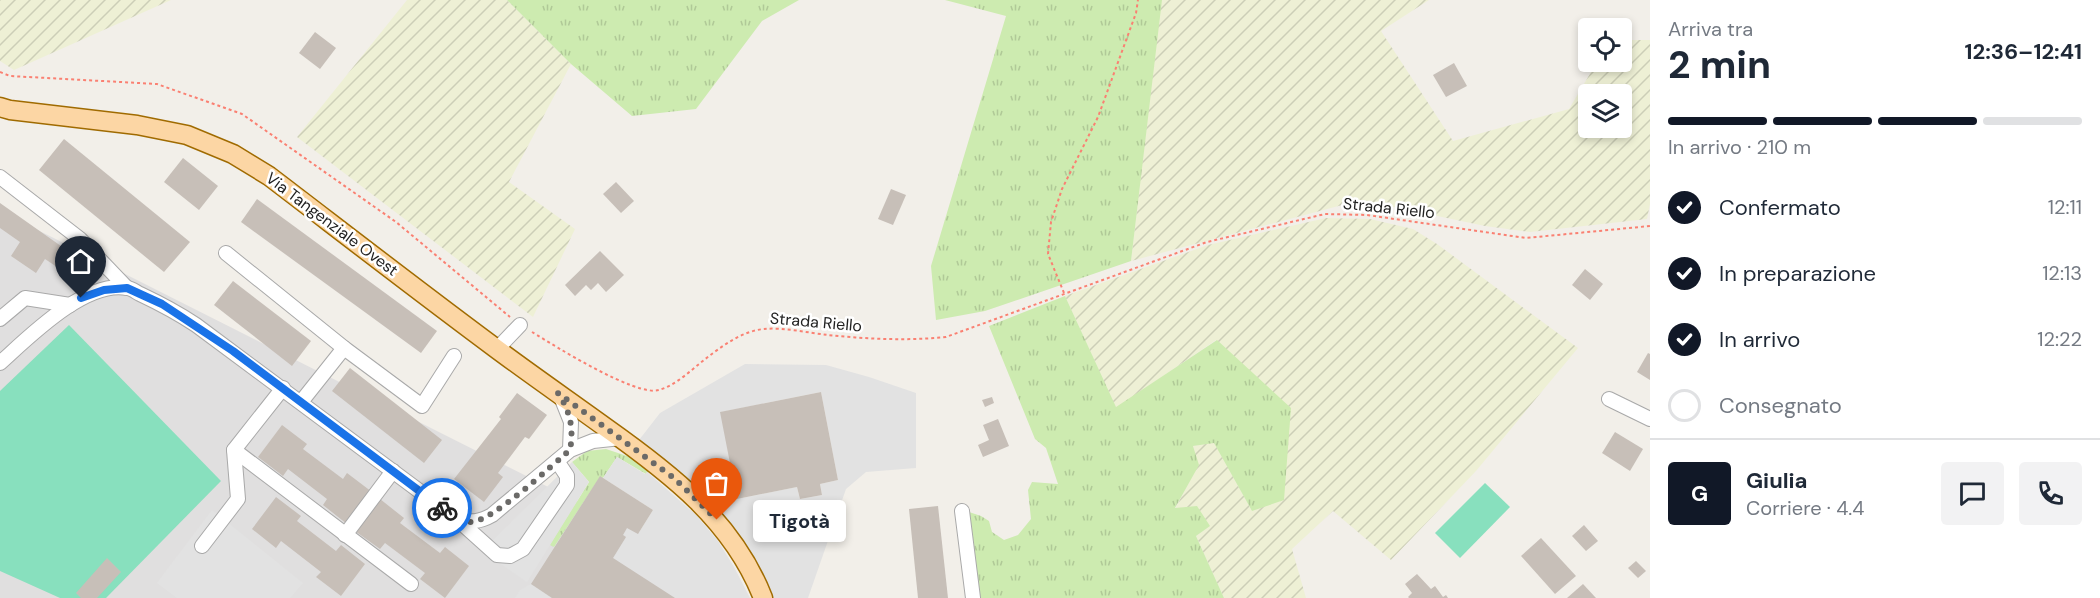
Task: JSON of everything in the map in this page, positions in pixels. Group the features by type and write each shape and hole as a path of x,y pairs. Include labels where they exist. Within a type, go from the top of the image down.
{"main road":[{"name":"Via Tangenziale Ovest","path":"0,107 137,125 187,135 233,154 269,176 497,349 684,486 711,513 740,553 763,598"}],"street":[{"path":"0,177 80,239 127,288 162,304 196,325 457,519 497,555 510,556 523,549 567,485 567,476 557,461"},
{"path":"226,253 344,348 422,406 454,356"},
{"path":"0,363 81,298 104,290 127,288"},
{"path":"0,319 25,298 70,305"},
{"path":"497,349 520,325"},
{"path":"301,402 344,348"},
{"path":"202,546 238,499 234,450 283,388"},
{"path":"558,393 571,422 570,450"},
{"path":"1609,399 1650,419"},
{"path":"457,519 473,522 486,518 570,450 594,441 621,438"},
{"path":"234,450 411,584"},
{"path":"345,535 393,471"},
{"path":"962,511 973,598"}],"path":[{"path":"1064,293 1048,254 1051,222 1062,189 1098,117 1136,13 1138,0"},
{"name":"Strada Riello","path":"520,325 587,364 645,391 658,391 677,381 716,351 742,335 765,329 863,339 917,340 946,337 1208,242 1325,214 1367,215 1526,238 1650,226"}],"shaded area":[{"path":"0,211 719,573 712,598 0,598"},
{"path":"745,364 826,365 916,393 916,468 866,472 846,489 808,598 772,598 747,548 723,515 690,480 639,440 660,413","holes":["821,392 838,480 820,484 822,495 800,499 797,487 737,499 721,412"]},
{"path":"617,457 645,474 647,472 696,515 718,541 750,598 675,598 613,558 626,537 623,535 627,528 638,534 653,510 603,478"},
{"path":"572,462 589,482 527,582 482,551"},
{"path":"212,510 303,583 290,598 177,598 157,583"},
{"path":"531,584 552,598 515,598 520,590"}],"green space":[{"path":"0,0 171,0 14,70 0,61"},
{"path":"407,0 507,0 571,64 509,182 575,229 533,317 297,137"},
{"path":"507,0 799,0 762,21 696,109 632,116 571,64"},
{"path":"945,0 1162,0 1131,261 985,311 936,320 931,266 1006,16"},
{"path":"1161,0 1429,0 1381,31 1453,141 1569,109 1578,94 1578,138 1632,138 1632,84 1584,84 1591,72 1632,72 1632,40 1650,40 1650,204 1647,219 1530,232 1485,226 1361,200 1131,261"},
{"path":"1326,218 1370,219 1413,229 1437,244 1578,348 1476,471 1391,560 1333,511 1292,549 1306,598 1224,598 1196,536 1209,526 1175,509 1198,465 1193,446 1214,442 1252,511 1216,340 1116,408 1065,296 1208,245"},
{"path":"1065,296 1116,407 1217,340 1291,408 1284,500 1252,511 1214,443 1193,446 1199,465 1175,508 1197,506 1210,526 1196,536 1224,598 980,598 969,512 989,521 992,532 1004,540 1018,535 1031,519 1028,490 1032,482 1058,484 1046,448 1035,439 989,326"},
{"path":"69,325 221,481 106,598 60,598 0,571 0,391"},
{"path":"606,449 630,457 649,471 646,474 617,457 603,478 600,477 554,547 550,545 589,482 572,462 587,451"},
{"path":"1485,483 1510,507 1460,558 1435,533"}],"building":[{"path":"315,32 336,48 320,69 299,53"},
{"path":"1454,63 1467,86 1446,97 1433,75"},
{"path":"64,139 190,242 164,272 39,170"},
{"path":"183,158 218,186 199,210 164,182"},
{"path":"616,182 634,201 621,213 603,194"},
{"path":"891,189 906,195 893,225 878,219"},
{"path":"257,199 437,331 421,353 241,222"},
{"path":"0,203 68,251 57,267 45,259 36,273 11,256 20,242 0,228"},
{"path":"600,251 624,275 606,292 598,283 591,290 586,285 575,296 565,285"},
{"path":"1585,269 1603,284 1590,300 1572,285"},
{"path":"233,281 311,341 292,366 214,305"},
{"path":"1648,353 1650,354 1650,380 1637,372"},
{"path":"350,368 442,440 424,463 332,391"},
{"path":"821,392 838,480 820,484 822,495 800,499 797,487 737,499 720,412"},
{"path":"517,393 547,415 529,439 525,437 498,473 503,477 484,502 454,479 501,419 499,417"},
{"path":"992,397 994,403 985,407 982,400"},
{"path":"998,419 1009,446 983,457 978,445 989,440 983,425"},
{"path":"282,425 307,444 303,449 343,479 347,473 372,492 347,524 323,505 327,499 288,469 283,476 258,457"},
{"path":"1615,432 1643,449 1630,471 1602,453"},
{"path":"600,476 653,510 638,534 627,528 623,535 626,537 613,558 675,598 552,598 531,584"},
{"path":"276,497 301,516 297,521 336,551 341,545 365,564 341,596 316,577 321,572 281,541 276,548 252,529"},
{"path":"380,499 404,518 400,523 440,553 445,547 469,566 445,598 420,579 425,573 385,543 380,549 355,531"},
{"path":"938,506 948,598 918,598 909,509"},
{"path":"1584,525 1598,541 1586,551 1572,536"},
{"path":"1541,538 1576,576 1555,594 1521,556"},
{"path":"107,558 121,572 97,598 81,598 76,593"},
{"path":"1636,561 1646,571 1638,578 1628,568"},
{"path":"1417,574 1431,589 1435,586 1443,597 1446,595 1448,598 1409,598 1412,593 1405,584"},
{"path":"1583,584 1596,598 1567,598"}],"way so far":[{"path":"442,508 465,522 480,521 492,514 570,450 571,422 558,393 674,478 717,520"}],"place":[{"name":"Tigotà","path":"717,520"}],"route":[{"path":"81,298 104,290 127,288 162,304 233,351 442,508"}]}
